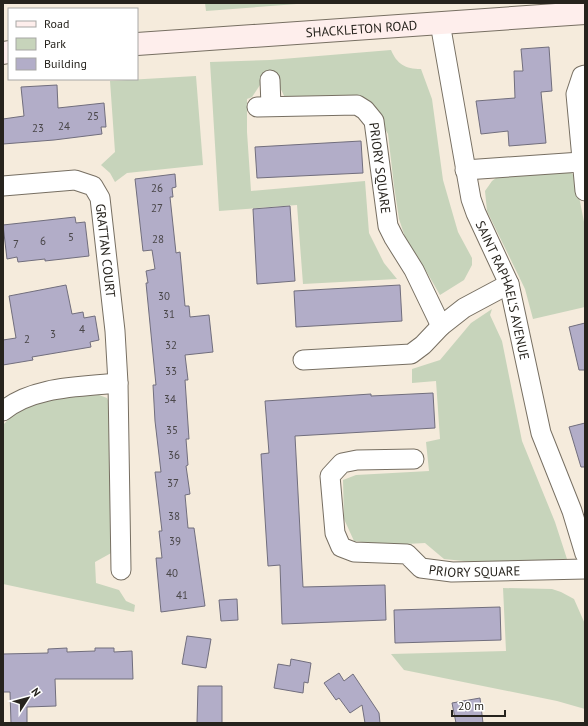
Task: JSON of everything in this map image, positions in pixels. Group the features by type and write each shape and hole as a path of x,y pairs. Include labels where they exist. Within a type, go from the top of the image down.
{"street":[{"name":"SHACKLETON ROAD","path":"138,44 585,13"},
{"name":"SAINT RAPHAEL'S AVENUE","path":"440,23 465,170 476,213 509,284 541,432 572,511 585,554"},
{"path":"585,75 582,76 576,94 581,162 585,191"},
{"name":"PRIORY SQUARE","path":"270,80 264,107 357,105 365,110 374,120 388,226 414,270 441,326"},
{"path":"465,170 581,162"},
{"name":"GRATTAN COURT","path":"3,186 75,180 93,186 100,198 115,321 118,384 121,570"},
{"path":"303,360 411,354 423,345 441,326 464,308 509,284"},
{"path":"3,411 14,403 45,392 67,388 118,384"},
{"name":"PRIORY SQUARE","path":"414,459 357,460 342,463 330,476 335,533 341,547 354,552 407,554 421,568 452,572 585,569"}],"green space":[{"path":"205,3 310,3 206,11"},
{"path":"391,50 393,55 402,65 410,68 421,69 432,99 443,180 458,232 472,258 472,265 464,280 440,295 418,257 406,240 399,219 388,134 377,116 285,98 278,83 262,75 260,85 252,97 247,99 247,132 251,191 365,181 369,233 384,263 397,279 303,284 297,205 219,211 210,62 270,60"},
{"path":"196,76 203,165 127,173 115,182 110,173 101,165 115,152 110,81"},
{"path":"570,172 575,176 585,227 585,307 533,319 525,289 487,211 485,191 492,181 500,175"},
{"path":"492,309 490,315 502,341 522,441 555,522 567,559 493,564 444,559 425,543 388,545 354,541 344,519 343,480 356,475 429,471 426,442 440,439 436,381 412,383 412,369 440,360 471,323"},
{"path":"99,395 107,398 110,405 113,552 95,562 96,583 119,590 126,601 135,605 134,612 3,584 3,425 19,409 49,398"},
{"path":"503,588 552,589 574,599 585,624 585,709 557,701 404,670 391,654 506,651"}],"building":[{"path":"549,47 552,91 541,92 546,143 509,146 508,131 481,134 476,101 515,98 514,71 523,71 521,49"},
{"path":"57,85 58,108 104,103 106,127 101,127 102,134 3,144 3,119 24,116 21,87"},
{"path":"361,141 363,173 257,178 255,147"},
{"path":"175,174 176,187 172,188 173,197 170,197 176,253 180,252 185,306 189,306 190,317 209,315 213,352 185,355 188,380 185,380 189,439 186,439 188,465 186,466 190,494 185,495 188,528 194,528 205,606 161,612 156,558 162,558 159,531 162,531 155,472 161,472 155,421 153,385 156,385 146,283 148,283 146,271 155,269 152,250 143,251 135,179"},
{"path":"290,206 295,281 257,284 253,209"},
{"path":"75,217 76,223 85,222 89,256 45,261 45,259 18,262 17,257 7,259 3,225"},
{"path":"66,285 72,314 83,312 84,318 95,316 99,340 90,342 91,347 32,357 33,360 3,365 3,340 16,338 9,296"},
{"path":"400,285 402,321 296,327 294,291"},
{"path":"585,323 585,370 579,370 569,327"},
{"path":"433,393 435,428 295,436 303,587 385,585 386,620 282,624 280,565 268,566 261,454 269,453 265,401 371,394 371,396"},
{"path":"585,423 585,467 581,467 569,427"},
{"path":"237,599 238,620 221,621 219,600"},
{"path":"500,607 501,640 395,643 394,610"},
{"path":"187,636 211,639 206,668 182,664"},
{"path":"67,648 67,652 95,651 95,648 114,648 114,652 132,651 133,679 55,679 56,706 27,707 27,723 11,723 10,692 3,692 3,654 48,653 48,649"},
{"path":"291,659 311,663 308,683 304,682 303,693 274,688 278,664 290,666"},
{"path":"339,673 344,681 353,674 379,713 380,723 365,723 362,705 350,713 339,698 336,700 324,683"},
{"path":"198,686 222,686 222,723 197,723"},
{"path":"480,698 483,723 456,723 452,703"}]}
